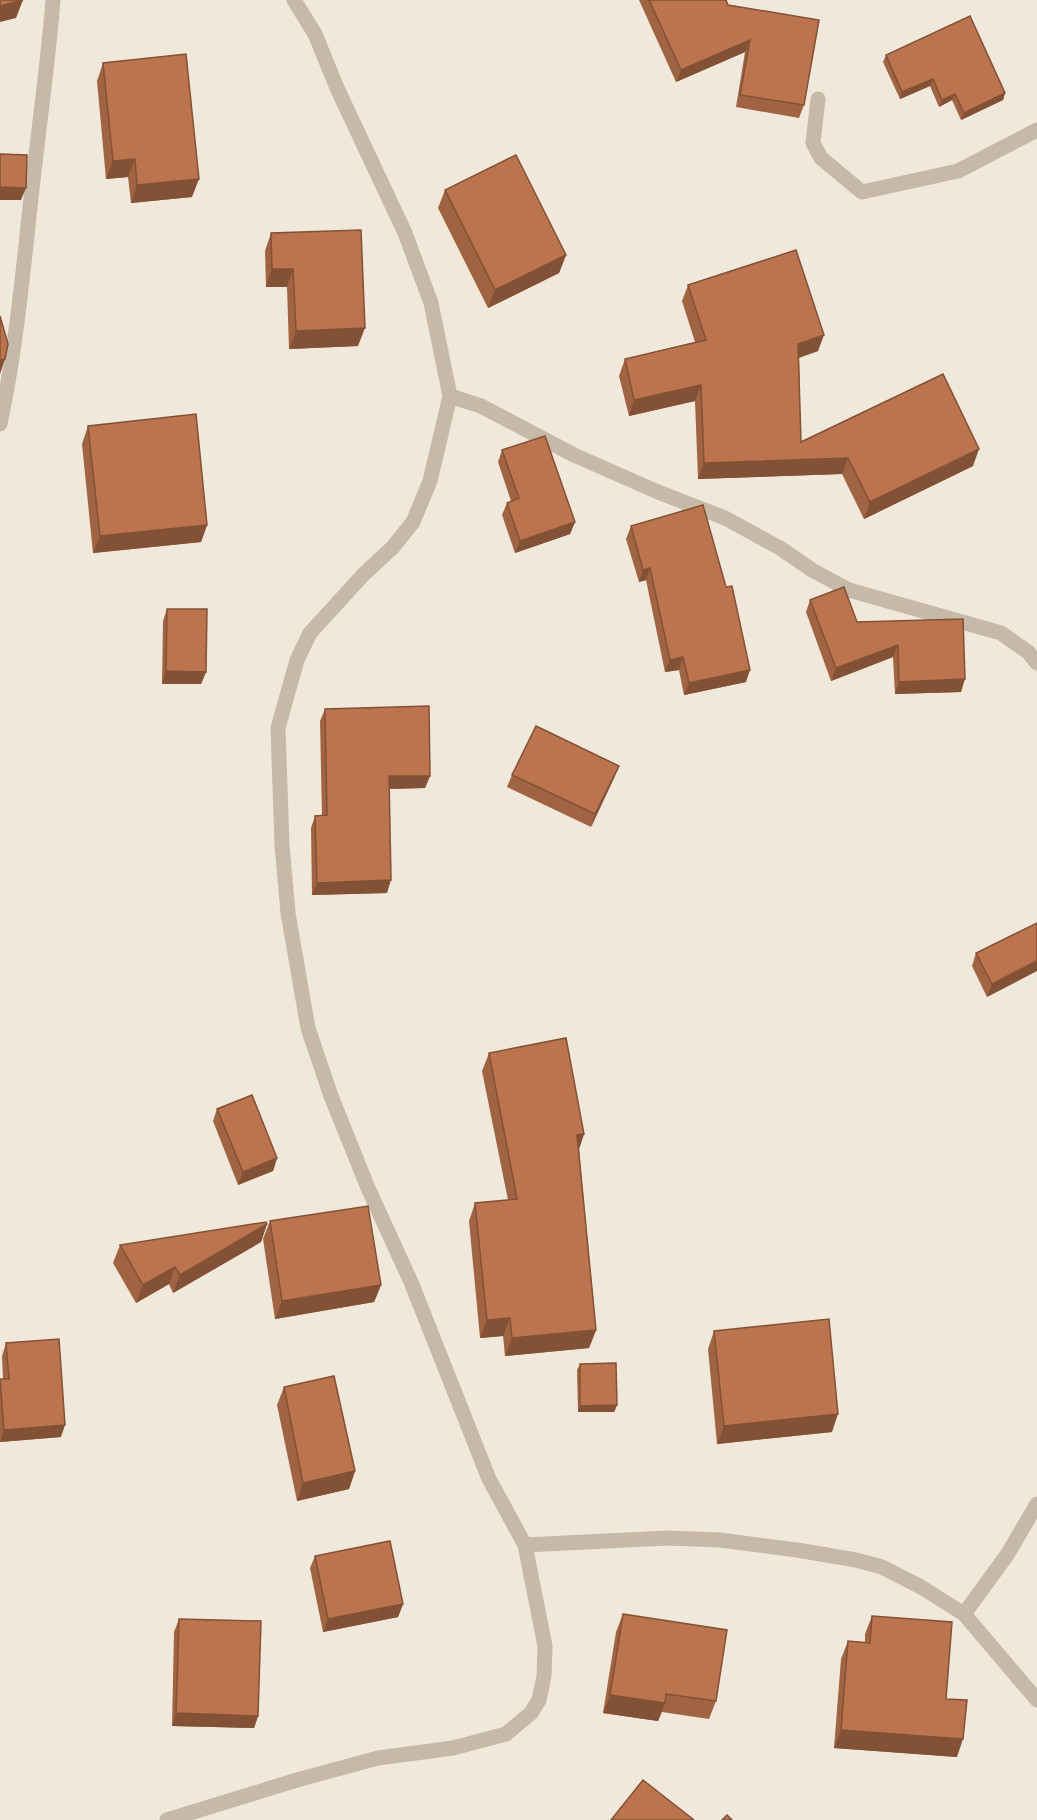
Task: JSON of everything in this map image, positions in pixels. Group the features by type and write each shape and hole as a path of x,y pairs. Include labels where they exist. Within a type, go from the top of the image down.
{"street":[{"path":"0,424 28,237 35,156 49,62 53,0"},
{"path":"167,1820 378,1758 453,1748 506,1734 531,1713 539,1700 544,1676 545,1646 525,1545 489,1479 411,1282 368,1188 331,1095 308,1028 288,913 282,845 279,728 297,660 310,633 363,575 393,547 413,522 430,481 450,396 430,303 405,232 337,88 315,34 294,0"},
{"path":"818,99 813,143 821,158 862,192 958,171 1037,130"},
{"path":"450,396 481,406 574,454 658,492 725,518 849,590 1001,633 1028,652 1037,663"},
{"path":"964,1614 1007,1555 1037,1504"},
{"path":"525,1545 667,1538 720,1540 797,1550 882,1567 921,1587 964,1614 1037,1700"}],"building":[{"path":"0,0 23,0 0,6"},
{"path":"649,0 726,0 728,5 819,20 804,105 740,95 750,40 681,70"},
{"path":"970,16 1005,93 964,113 955,94 942,100 933,79 902,92 886,55"},
{"path":"186,54 199,179 137,185 135,159 113,161 103,63"},
{"path":"0,154 27,155 26,188 0,187"},
{"path":"516,155 566,255 495,290 445,190"},
{"path":"361,230 365,328 296,331 293,269 272,269 271,233"},
{"path":"796,250 824,335 798,344 801,442 943,374 979,449 870,502 848,458 704,463 701,385 634,400 625,359 706,340 688,285"},
{"path":"0,316 8,344 5,359 0,360"},
{"path":"196,414 207,525 100,536 88,426"},
{"path":"545,436 575,522 520,541 507,503 519,498 502,450"},
{"path":"703,505 726,587 732,586 750,670 689,683 683,657 670,660 650,568 643,570 631,526"},
{"path":"844,587 857,622 963,619 965,679 899,682 898,645 836,668 810,600"},
{"path":"167,609 207,609 206,672 166,671"},
{"path":"429,706 430,776 389,776 391,880 317,883 315,816 327,815 325,709"},
{"path":"536,726 619,766 595,814 512,775"},
{"path":"1037,923 1037,961 992,984 976,953"},
{"path":"566,1038 584,1134 577,1135 596,1330 512,1338 510,1318 487,1320 475,1203 517,1199 489,1053"},
{"path":"252,1095 277,1158 243,1172 217,1109"},
{"path":"368,1206 381,1285 282,1301 270,1221"},
{"path":"266,1222 267,1224 180,1275 175,1267 143,1285 120,1245"},
{"path":"829,1319 838,1414 724,1426 714,1331"},
{"path":"59,1339 65,1425 4,1430 0,1379 9,1379 6,1343"},
{"path":"616,1363 617,1405 580,1406 580,1364"},
{"path":"334,1376 355,1471 303,1483 284,1387"},
{"path":"390,1541 403,1604 328,1619 315,1556"},
{"path":"623,1614 727,1630 716,1701 666,1694 665,1703 610,1695"},
{"path":"872,1616 952,1622 946,1699 967,1700 963,1739 841,1730 848,1641 870,1643"},
{"path":"179,1619 261,1621 258,1716 176,1713"},
{"path":"643,1780 694,1820 611,1820"},
{"path":"727,1815 732,1820 722,1820"}]}
